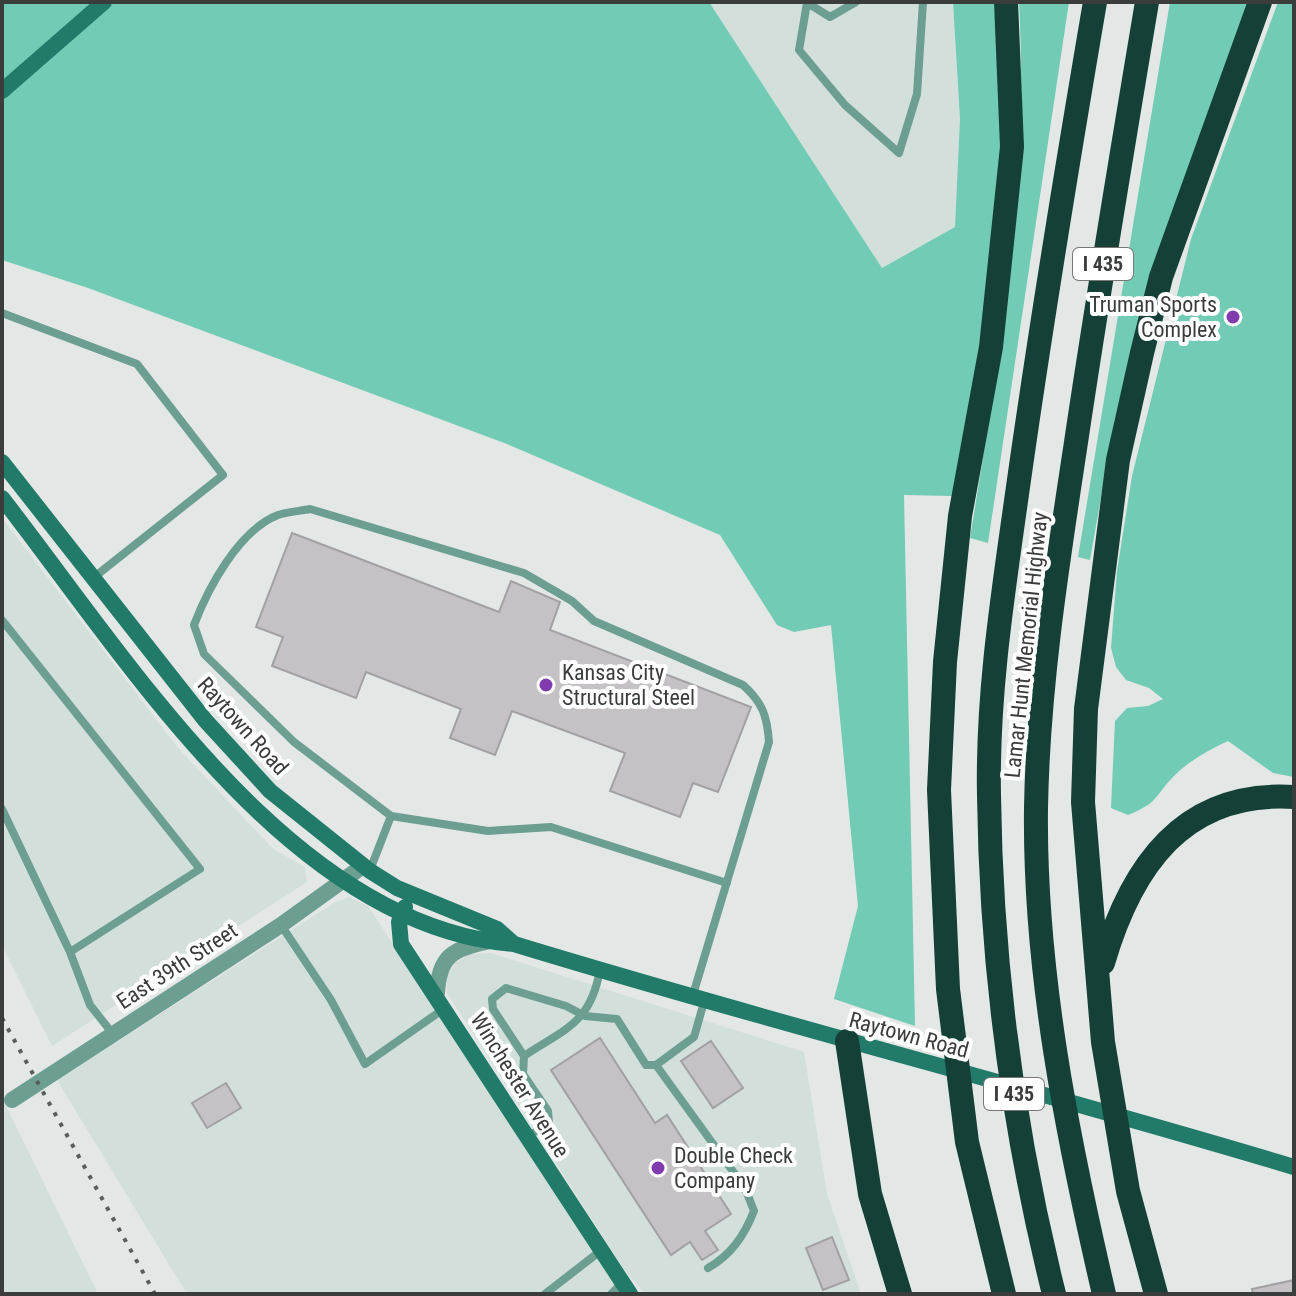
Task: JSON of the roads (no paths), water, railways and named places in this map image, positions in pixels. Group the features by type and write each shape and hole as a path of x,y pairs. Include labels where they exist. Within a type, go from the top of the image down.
{"highway":[{"path":"1004,1294 967,1142 948,989 939,790 945,662 960,516 991,347 1006,222 1012,147 1006,2"},
{"name":"Lamar Hunt Memorial Highway","path":"1054,1294 1028,1192 999,997 989,794 994,665 1015,508 1095,2"},
{"name":"Lamar Hunt Memorial Highway","path":"1104,1294 1073,1163 1047,988 1036,808 1044,679 1063,527 1147,2"},
{"path":"1156,1294 1128,1191 1103,1042 1083,802 1086,709 1118,460 1161,277 1260,2"},
{"path":"1099,977 1128,891 1151,859 1177,831 1200,815 1231,802 1260,796 1294,797"},
{"path":"847,1041 870,1194 900,1294"}],"main road":[{"path":"2,91 104,2"},
{"name":"Raytown Road","path":"2,462 244,764 303,821 366,868 410,894 497,929 514,944"},
{"name":"Raytown Road","path":"2,498 193,746 235,790 342,881 402,914 486,942 514,944 698,1000 1294,1167"},
{"path":"132,667 152,653"},
{"name":"Winchester Avenue","path":"410,894 399,922 401,944 441,1000 621,1290"}],"street":[{"name":"East 39th Street","path":"12,1100 366,868"},
{"path":"441,1000 438,972 447,958 461,947 486,942"}],"lane":[{"path":"856,2 830,17 807,3 799,50 845,105 899,153 917,94 923,2"},
{"path":"2,313 137,364 223,475 93,578"},
{"path":"527,1137 549,1123 548,1111 523,1074 524,1056 493,1009 492,999 497,992 506,988 566,1006 585,1016 617,1019 646,1065 656,1065 694,1037 698,1000 727,883 769,742 767,714 757,698 743,685 594,621 572,601 524,573 310,509 276,516 234,550 206,595 194,625 204,654 294,742 391,816 488,831 551,827 727,883"},
{"path":"2,620 200,869 70,952"},
{"path":"2,809 70,952 90,1005 113,1034"},
{"path":"366,868 391,816"},
{"path":"281,925 331,1000 365,1064 441,1000"},
{"path":"524,1056 585,1016 597,990 600,970"},
{"path":"656,1065 745,1188 754,1211 746,1231 725,1258 708,1268"},
{"path":"545,1294 599,1252"}],"railway":[{"path":"2,1018 155,1294"}],"place":[{"name":"Truman Sports Complex","path":"1233,317"},
{"name":"Kansas City Structural Steel","path":"546,685"},
{"name":"Double Check Company","path":"658,1168"}]}
